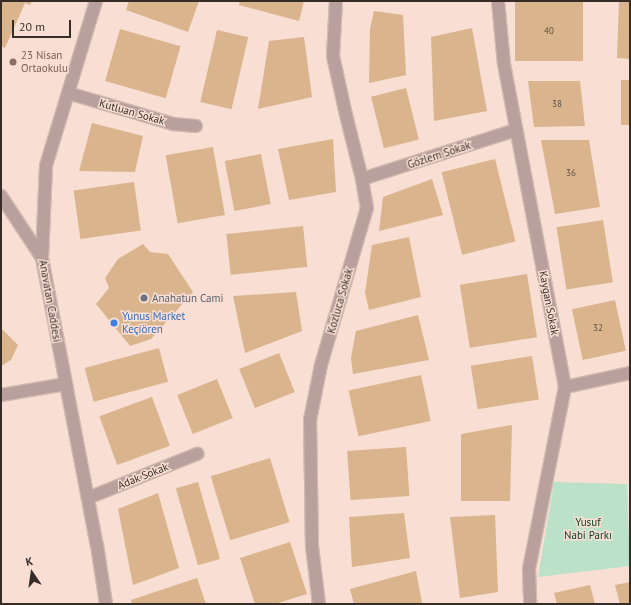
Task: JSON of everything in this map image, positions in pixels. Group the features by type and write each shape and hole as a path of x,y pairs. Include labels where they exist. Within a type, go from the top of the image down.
{"street":[{"name":"Anavatan Caddesi","path":"96,1 46,166 42,258 88,498 106,604"},
{"name":"Kozluca Sokak","path":"319,604 312,546 310,420 322,365 367,208 334,56 336,1"},
{"name":"Kaygan Sokak","path":"498,1 504,64 565,387 529,569 530,604"},
{"name":"Kutluan Sokak","path":"68,93 173,124 196,126"},
{"name":"Gözlem Sokak","path":"362,180 516,130"},
{"path":"1,196 42,258"},
{"path":"565,387 630,373"},
{"path":"1,395 66,384"},
{"name":"Adak Sokak","path":"88,498 197,454"}],"green space":[{"name":"Yusuf Nabi Parkı","path":"554,482 627,484 630,566 538,577"}],"building":[{"path":"1,1 32,1 30,5 25,3 5,48 1,46"},
{"path":"129,1 199,1 188,32 126,10"},
{"path":"240,1 304,1 299,21 239,5"},
{"path":"515,1 583,1 583,61 515,61"},
{"path":"619,1 630,1 630,59 617,58"},
{"path":"374,11 403,15 406,75 369,83 370,29"},
{"path":"472,28 487,111 434,121 431,37"},
{"path":"120,29 181,46 166,98 105,81"},
{"path":"217,30 248,37 232,109 200,102"},
{"path":"304,37 312,97 258,109 269,41"},
{"path":"621,80 630,80 630,125 621,125"},
{"path":"528,81 580,81 585,126 534,127"},
{"path":"406,88 419,139 384,148 371,97"},
{"path":"92,123 143,136 135,172 79,171"},
{"path":"333,139 336,192 289,200 278,149"},
{"path":"541,140 589,140 600,207 555,214"},
{"path":"213,147 225,215 178,223 166,155"},
{"path":"261,154 271,204 234,211 225,161"},
{"path":"495,159 516,241 462,255 442,172"},
{"path":"432,179 443,215 379,231 383,197"},
{"path":"134,182 141,231 80,239 74,190"},
{"path":"603,220 613,282 566,290 557,227"},
{"path":"303,226 307,267 231,275 226,234"},
{"path":"409,237 421,297 369,310 365,293 372,245"},
{"name":"Anahatun Cami","path":"143,244 150,252 168,254 193,292 151,339 130,346 96,304 109,288 105,278 118,259"},
{"path":"527,274 537,337 470,348 460,285"},
{"path":"296,292 302,331 245,353 233,296"},
{"path":"615,300 626,351 583,360 572,309"},
{"path":"418,315 429,360 353,374 351,358 356,331"},
{"path":"1,328 18,345 11,360 1,366"},
{"path":"159,348 168,382 94,402 85,368"},
{"path":"279,353 295,392 255,408 239,369"},
{"path":"532,356 539,399 478,409 471,366"},
{"path":"421,375 431,421 358,436 349,390"},
{"path":"217,379 233,418 193,434 177,395"},
{"path":"152,397 170,446 117,465 99,416"},
{"path":"512,425 510,501 461,501 461,434"},
{"path":"406,447 409,496 351,500 347,451"},
{"path":"270,458 290,522 230,540 211,476"},
{"path":"198,482 220,559 198,565 176,488"},
{"path":"158,493 179,568 133,585 118,509"},
{"path":"404,513 410,558 352,567 349,517"},
{"path":"495,515 498,592 460,598 450,517"},
{"path":"290,542 307,594 275,604 255,604 240,558"},
{"path":"416,571 422,603 354,604 350,589"},
{"path":"197,578 206,604 132,604 131,600"},
{"path":"630,582 630,604 620,604 615,585"},
{"path":"590,585 595,604 557,604 554,593"}],"place":[{"name":"23 Nisan Ortaokulu","path":"13,62"},
{"name":"Anahatun Cami","path":"144,298"},
{"name":"Yunus Market Keçiören","path":"114,323"}]}
